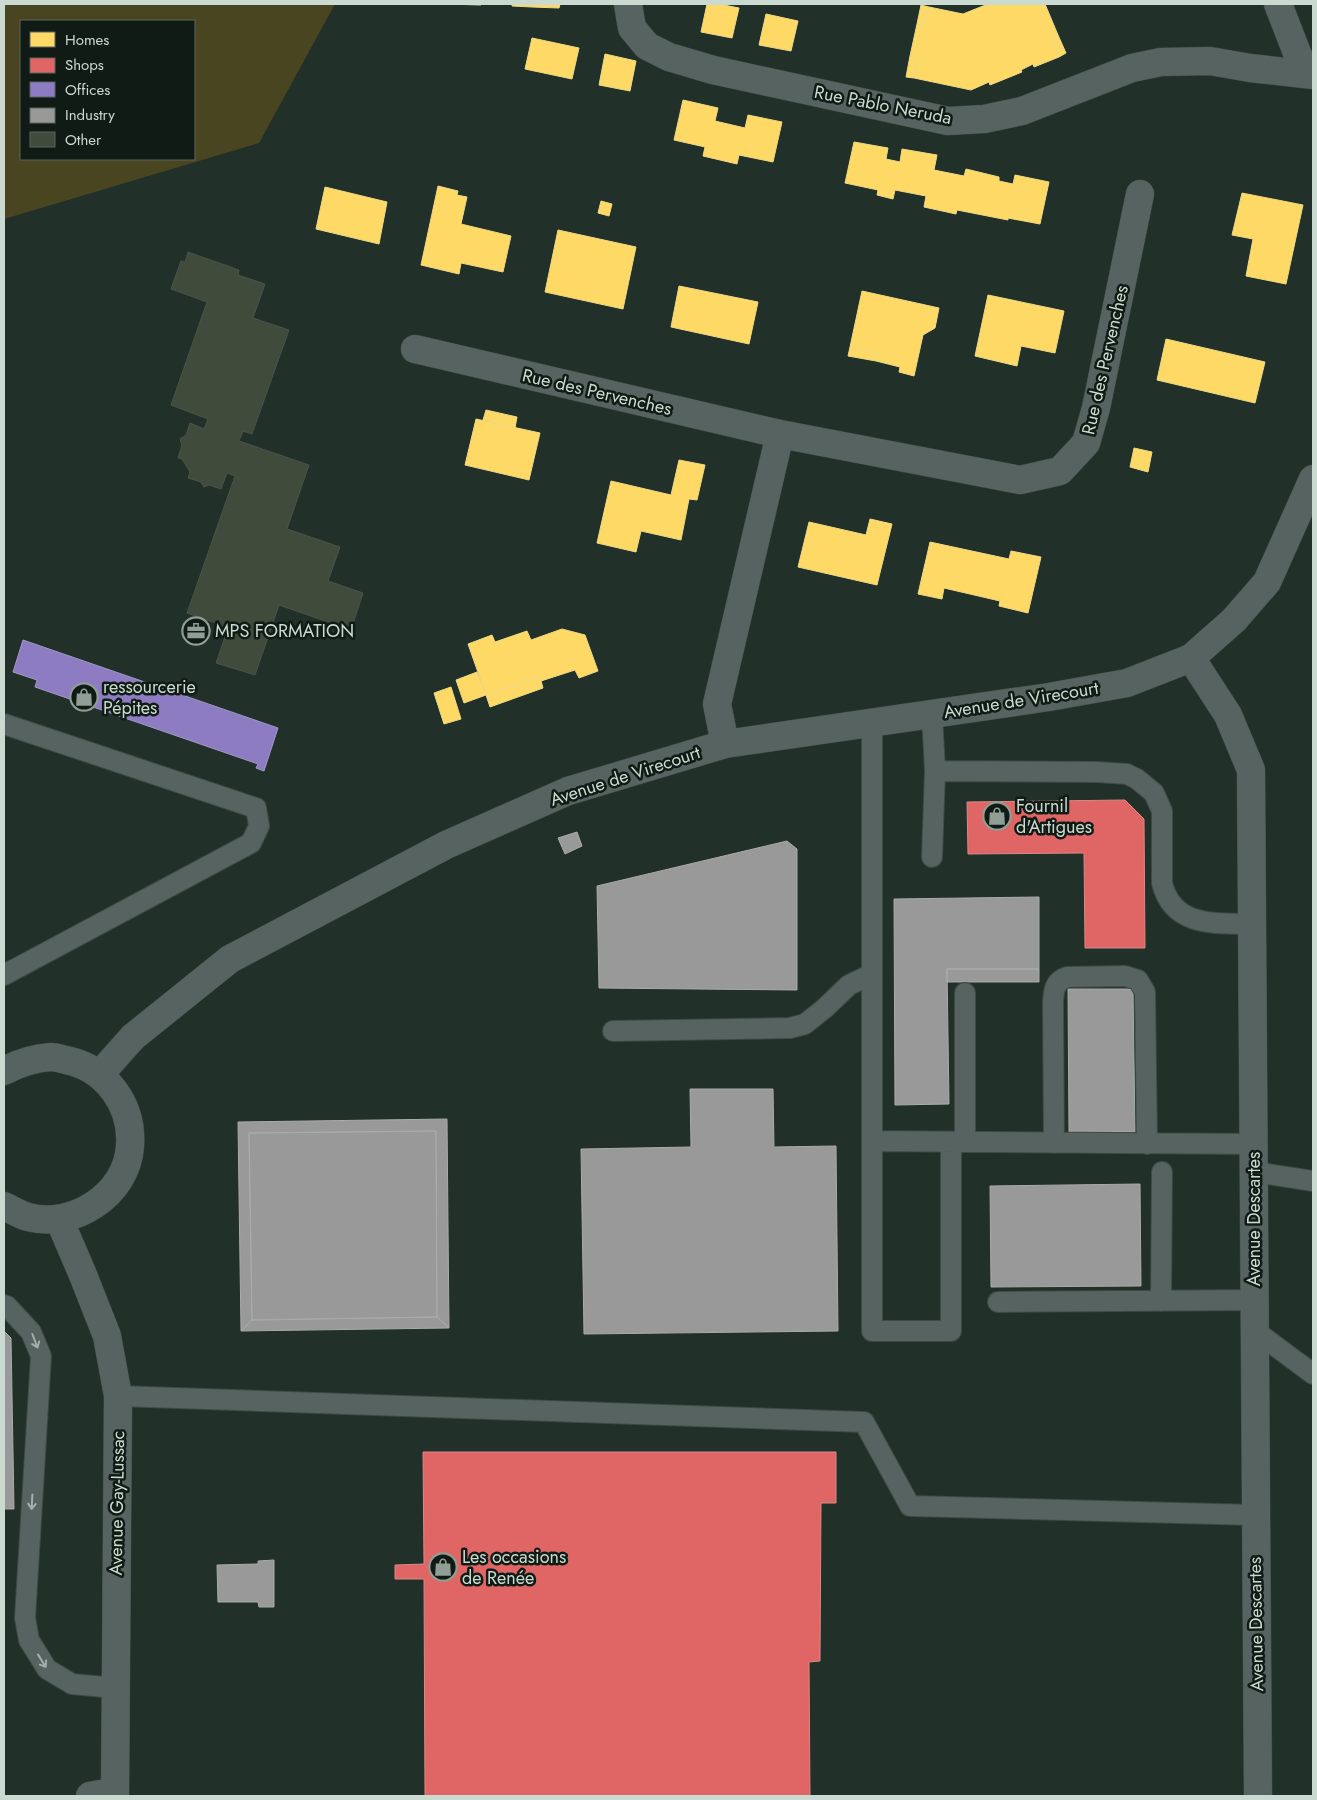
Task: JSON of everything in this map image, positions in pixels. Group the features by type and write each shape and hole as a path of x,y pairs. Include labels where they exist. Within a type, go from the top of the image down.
{"street":[{"name":"Rue Pablo Neruda","path":"628,4 632,28 648,46 669,58 713,70 948,121 984,119 1022,110 1132,68 1161,62 1210,61 1250,68 1313,75"},
{"name":"Rue Pablo Neruda","path":"1278,4 1299,58 1313,75"},
{"name":"Rue des Pervenches","path":"415,349 780,434 1020,480 1060,471 1086,443 1096,408 1140,194"},
{"path":"725,744 717,704 780,434"},
{"path":"1191,658 1234,620 1267,582 1313,478"},
{"name":"Avenue de Virecourt","path":"100,1074 133,1037 238,954 446,845 568,791 725,744 1127,683 1191,658"},
{"name":"Avenue Descartes","path":"1191,658 1228,715 1251,770 1258,1796"},
{"path":"4,1070 27,1060 52,1057 77,1062 100,1074 118,1095 129,1120 130,1147 123,1173 107,1195 85,1211 59,1219 28,1217 4,1206"},
{"name":"Avenue Gay-Lussac","path":"59,1219 107,1336 118,1396 115,1688 106,1795"}],"lane":[{"path":"932,714 935,771 932,857"},
{"path":"872,722 872,1331 951,1331 965,993"},
{"path":"4,724 256,808 259,826 251,843 4,974"},
{"path":"935,771 1096,772 1127,774 1137,779 1154,794 1162,810 1162,883 1165,894 1172,905 1191,919 1203,922 1252,924"},
{"path":"613,1031 790,1028 805,1024 849,985 872,974"},
{"path":"1054,1143 1053,1001 1056,985 1058,981 1067,977 1132,976 1138,980 1145,992 1147,1144"},
{"path":"872,1141 1254,1144"},
{"path":"1161,1301 1162,1172"},
{"path":"1254,1172 1313,1181"},
{"path":"998,1302 1254,1300"},
{"path":"4,1305 31,1332 41,1356 25,1618 29,1640 47,1669 72,1684 115,1688"},
{"path":"1254,1330 1313,1374"},
{"path":"118,1396 864,1422 910,1506 1255,1515"}],"shaded area":[{"path":"4,4 335,4 259,143 4,219"}],"building: Homes":[{"path":"447,4 481,4 481,5"},
{"path":"512,4 532,4 532,7 512,6"},
{"path":"532,4 560,4 559,8 532,7"},
{"path":"707,4 739,8 732,38 701,32"},
{"path":"988,4 1045,4 1058,35 1051,38 1059,57 1034,67 1033,64 1021,70 1022,72 990,85 989,82 971,90 914,78 918,58 910,56 917,24 925,26 929,7 963,14"},
{"path":"921,5 929,7 925,26 917,24"},
{"path":"766,14 798,21 791,51 759,45"},
{"path":"1058,35 1066,53 1059,57 1051,38"},
{"path":"532,38 579,48 572,79 525,69"},
{"path":"605,54 636,61 630,91 599,85"},
{"path":"910,56 918,58 914,78 906,77"},
{"path":"683,100 718,108 715,121 745,128 748,115 782,122 773,162 739,155 737,164 703,156 705,147 674,140"},
{"path":"854,142 888,148 886,159 900,162 902,149 937,155 934,170 964,176 966,169 999,177 999,181 1013,184 1015,175 1049,182 1040,224 957,210 956,214 924,207 926,196 895,190 893,199 877,195 878,190 845,183"},
{"path":"438,186 458,191 457,195 467,197 461,224 511,236 503,272 461,263 459,274 421,265"},
{"path":"325,187 387,202 379,244 316,229"},
{"path":"1242,193 1303,205 1286,284 1246,276 1253,239 1232,235"},
{"path":"601,201 612,204 609,216 598,213"},
{"path":"558,230 636,247 623,309 545,292"},
{"path":"679,286 758,302 749,344 671,327"},
{"path":"862,291 939,308 935,328 923,335 914,376 899,372 900,367 876,361 878,353 850,347"},
{"path":"988,295 1064,311 1055,353 1021,346 1017,366 975,356"},
{"path":"1166,339 1265,362 1255,403 1157,380"},
{"path":"850,347 878,353 876,361 848,356"},
{"path":"486,410 517,417 515,428 483,420"},
{"path":"476,419 540,433 529,480 465,465"},
{"path":"1134,448 1152,452 1148,472 1130,467"},
{"path":"679,460 705,465 697,500 689,499 681,540 641,531 636,552 597,543 611,481 671,495"},
{"path":"870,519 892,524 877,585 798,567 809,522 866,535"},
{"path":"930,542 1009,559 1011,551 1041,557 1028,613 999,606 1000,601 944,588 942,599 918,594"},
{"path":"562,629 585,635 598,671 579,678 575,670 541,681 540,677 486,695 468,644 492,635 495,642 527,631 531,640"},
{"path":"477,672 486,695 464,703 456,680"},
{"path":"540,677 543,688 490,707 486,695"},
{"path":"451,687 461,719 444,724 434,693"}],"building: Shops":[{"path":"1125,800 1144,819 1145,948 1085,948 1084,853 968,854 967,802"},
{"path":"423,1452 836,1452 836,1503 821,1503 820,1661 809,1662 810,1796 425,1796 424,1579 395,1579 395,1565 424,1564"}],"building: Offices":[{"path":"23,640 278,728 264,771 256,768 258,764 35,687 37,680 13,672"}],"building: Industry":[{"path":"577,832 582,846 565,854 558,838"},
{"path":"787,841 797,849 797,990 599,988 597,886"},
{"path":"1039,897 1039,969 947,969 949,1104 895,1105 894,899"},
{"path":"947,969 1039,969 1039,982 947,982"},
{"path":"1068,989 1133,989 1135,1132 1069,1132"},
{"path":"690,1089 773,1089 774,1147 836,1146 838,1331 584,1334 581,1149 691,1147"},
{"path":"447,1119 449,1328 437,1317 436,1131 249,1133 252,1320 241,1331 238,1122"},
{"path":"436,1131 437,1317 252,1320 249,1133"},
{"path":"1140,1184 1141,1286 991,1287 990,1186"},
{"path":"437,1317 449,1328 241,1331 252,1320"},
{"path":"4,1331 11,1338 14,1509 4,1509"},
{"path":"274,1560 274,1607 259,1607 258,1602 218,1602 217,1565 258,1564 258,1561"}],"building: Other":[{"path":"188,252 239,270 238,275 265,284 253,318 289,330 252,434 243,431 239,441 309,465 287,529 340,547 328,581 363,593 351,630 279,605 255,675 216,663 225,637 217,635 221,625 187,613 235,476 227,473 221,489 209,485 204,487 201,482 188,478 190,472 182,459 178,458 182,445 180,439 186,435 190,423 204,429 208,419 171,405 207,302 171,289 181,261 185,262"}],"place":[{"name":"MPS FORMATION","path":"196,631"},
{"name":"ressourcerie Pépites","path":"84,697"},
{"name":"Fournil d'Artigues","path":"997,816"},
{"name":"Les occasions de Renée","path":"443,1567"}]}
